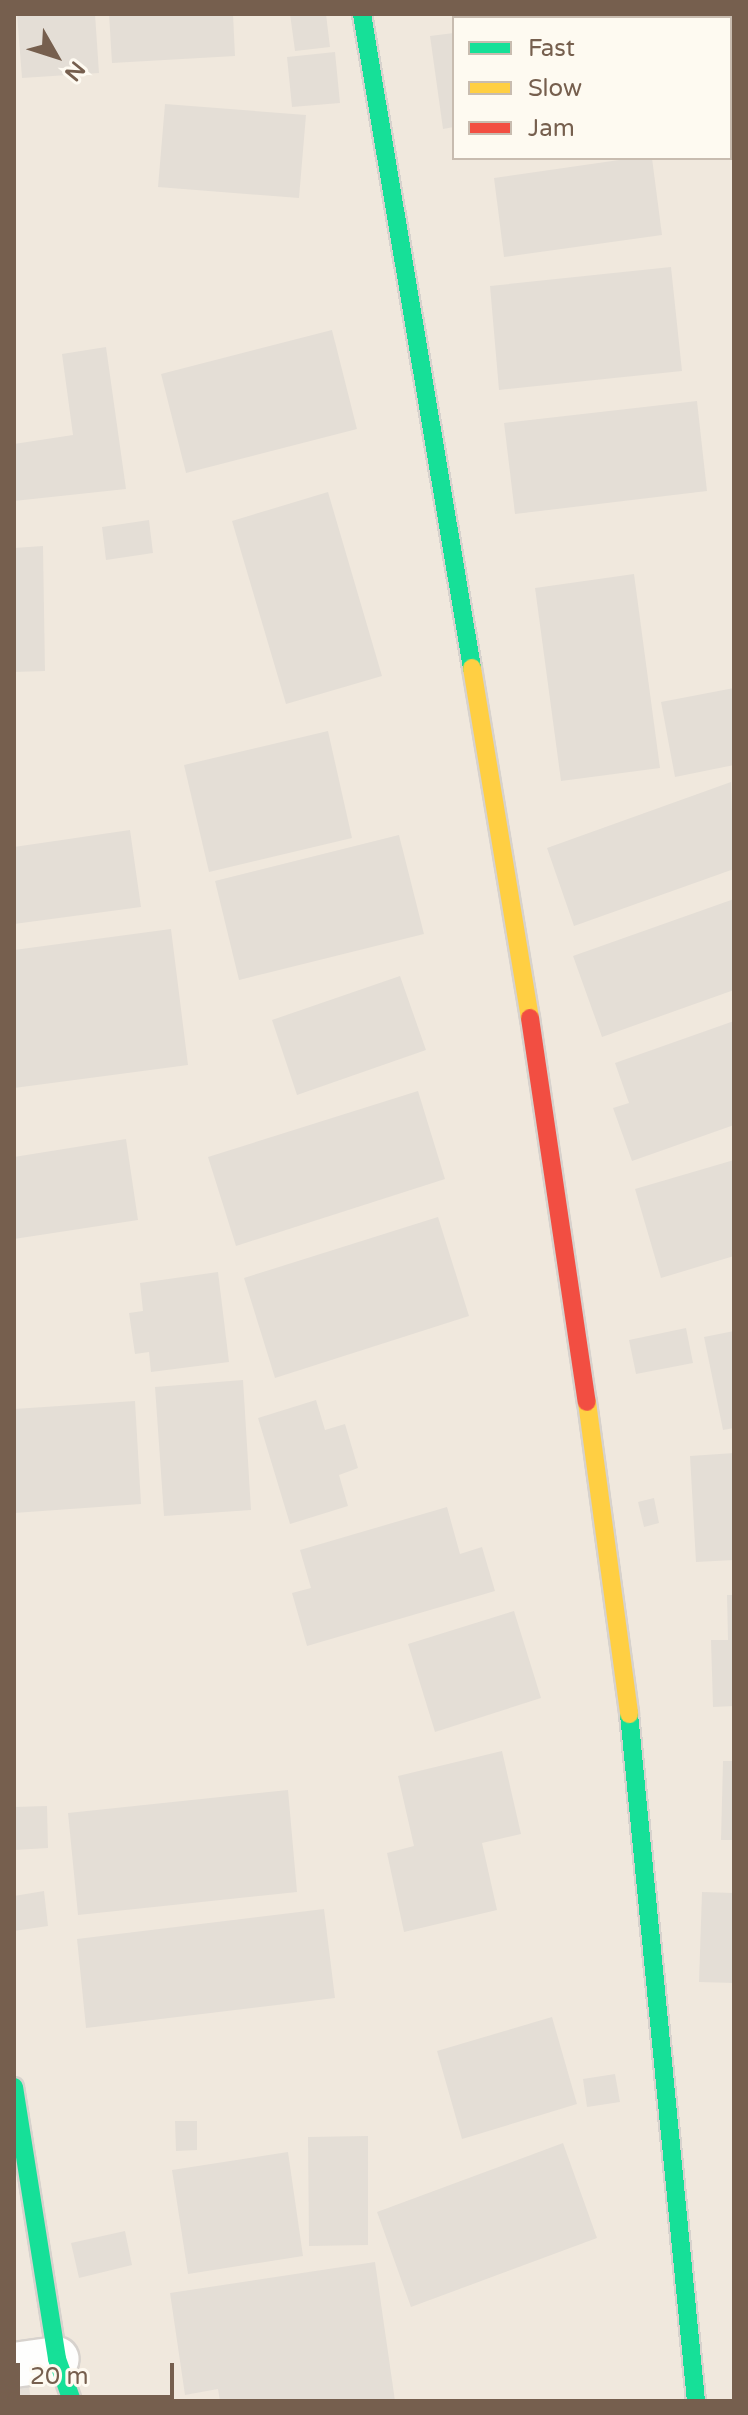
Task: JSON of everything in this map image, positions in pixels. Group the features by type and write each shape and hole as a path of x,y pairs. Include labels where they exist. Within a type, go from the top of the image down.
{"street":[{"path":"362,14 555,1173 641,1798 696,2401"},
{"path":"14,2087 57,2359 72,2401"},
{"path":"14,2365 57,2359"}],"shaded area":[{"path":"14,14 734,14 734,2401 14,2401"}],"building":[{"path":"17,14 95,14 99,73 22,78"},
{"path":"109,14 233,14 235,56 112,63"},
{"path":"290,14 326,14 330,47 295,51"},
{"path":"452,33 452,127 443,129 430,36"},
{"path":"335,52 340,103 292,107 287,57"},
{"path":"165,104 306,115 299,198 158,187"},
{"path":"619,160 652,160 662,235 504,257 494,178"},
{"path":"671,267 682,371 499,390 490,286"},
{"path":"332,330 357,429 186,473 161,374"},
{"path":"106,347 126,489 14,501 14,444 73,435 62,354"},
{"path":"697,401 707,491 515,514 504,423"},
{"path":"328,492 382,676 286,704 232,521"},
{"path":"149,520 153,553 106,560 102,527"},
{"path":"43,546 45,671 14,672 14,548"},
{"path":"634,574 660,768 561,781 535,588"},
{"path":"734,688 734,765 675,777 661,702"},
{"path":"328,731 352,838 209,872 184,765"},
{"path":"731,782 734,869 574,926 547,848"},
{"path":"130,830 141,907 14,924 14,847"},
{"path":"399,835 424,934 239,980 215,881"},
{"path":"734,899 734,990 602,1037 573,956"},
{"path":"171,929 188,1065 14,1088 14,950"},
{"path":"400,976 426,1050 297,1095 272,1020"},
{"path":"734,1021 734,1125 632,1161 613,1108 629,1103 615,1063"},
{"path":"418,1091 445,1179 236,1246 208,1157"},
{"path":"126,1139 138,1220 14,1239 14,1157"},
{"path":"734,1160 734,1256 661,1278 635,1189"},
{"path":"438,1217 469,1316 275,1378 244,1278"},
{"path":"218,1272 229,1362 151,1372 149,1352 135,1354 129,1313 143,1311 140,1283"},
{"path":"686,1328 693,1363 636,1374 629,1340"},
{"path":"734,1331 734,1428 723,1430 704,1337"},
{"path":"243,1380 251,1510 164,1516 155,1387"},
{"path":"316,1400 325,1430 345,1424 358,1468 339,1475 348,1506 290,1524 258,1418"},
{"path":"135,1401 141,1504 14,1513 14,1409"},
{"path":"734,1453 734,1560 696,1562 690,1456"},
{"path":"654,1498 659,1523 644,1527 638,1502"},
{"path":"447,1507 460,1554 482,1547 495,1591 307,1646 292,1593 311,1588 300,1550"},
{"path":"727,1595 734,1595 734,1706 713,1707 711,1640 728,1640"},
{"path":"514,1611 541,1698 435,1732 408,1644"},
{"path":"502,1751 521,1834 482,1843 497,1910 404,1932 387,1853 414,1846 398,1776"},
{"path":"723,1761 734,1761 734,1840 721,1840"},
{"path":"288,1790 297,1892 78,1915 68,1813"},
{"path":"47,1806 48,1848 14,1850 14,1807"},
{"path":"44,1891 48,1926 14,1931 14,1896"},
{"path":"702,1892 734,1893 734,1983 699,1982"},
{"path":"324,1909 335,1998 86,2028 77,1939"},
{"path":"552,2017 577,2104 462,2139 437,2051"},
{"path":"615,2074 620,2102 587,2107 583,2079"},
{"path":"175,2121 197,2121 197,2150 176,2151"},
{"path":"368,2136 368,2245 309,2246 308,2137"},
{"path":"563,2143 597,2238 411,2307 377,2212"},
{"path":"288,2152 303,2256 188,2274 172,2170"},
{"path":"125,2231 132,2265 79,2278 71,2243"},
{"path":"375,2262 395,2401 220,2401 218,2389 185,2395 170,2293"},
{"path":"29,2386 31,2401 14,2401 14,2388"}],"traffic: fast":[{"path":"362,14 472,668"},
{"path":"629,1714 696,2401"},
{"path":"14,2087 57,2359 72,2401"}],"traffic: slow":[{"path":"472,668 530,1018"},
{"path":"587,1402 629,1714"}],"traffic: jam":[{"path":"530,1018 587,1402"}]}
